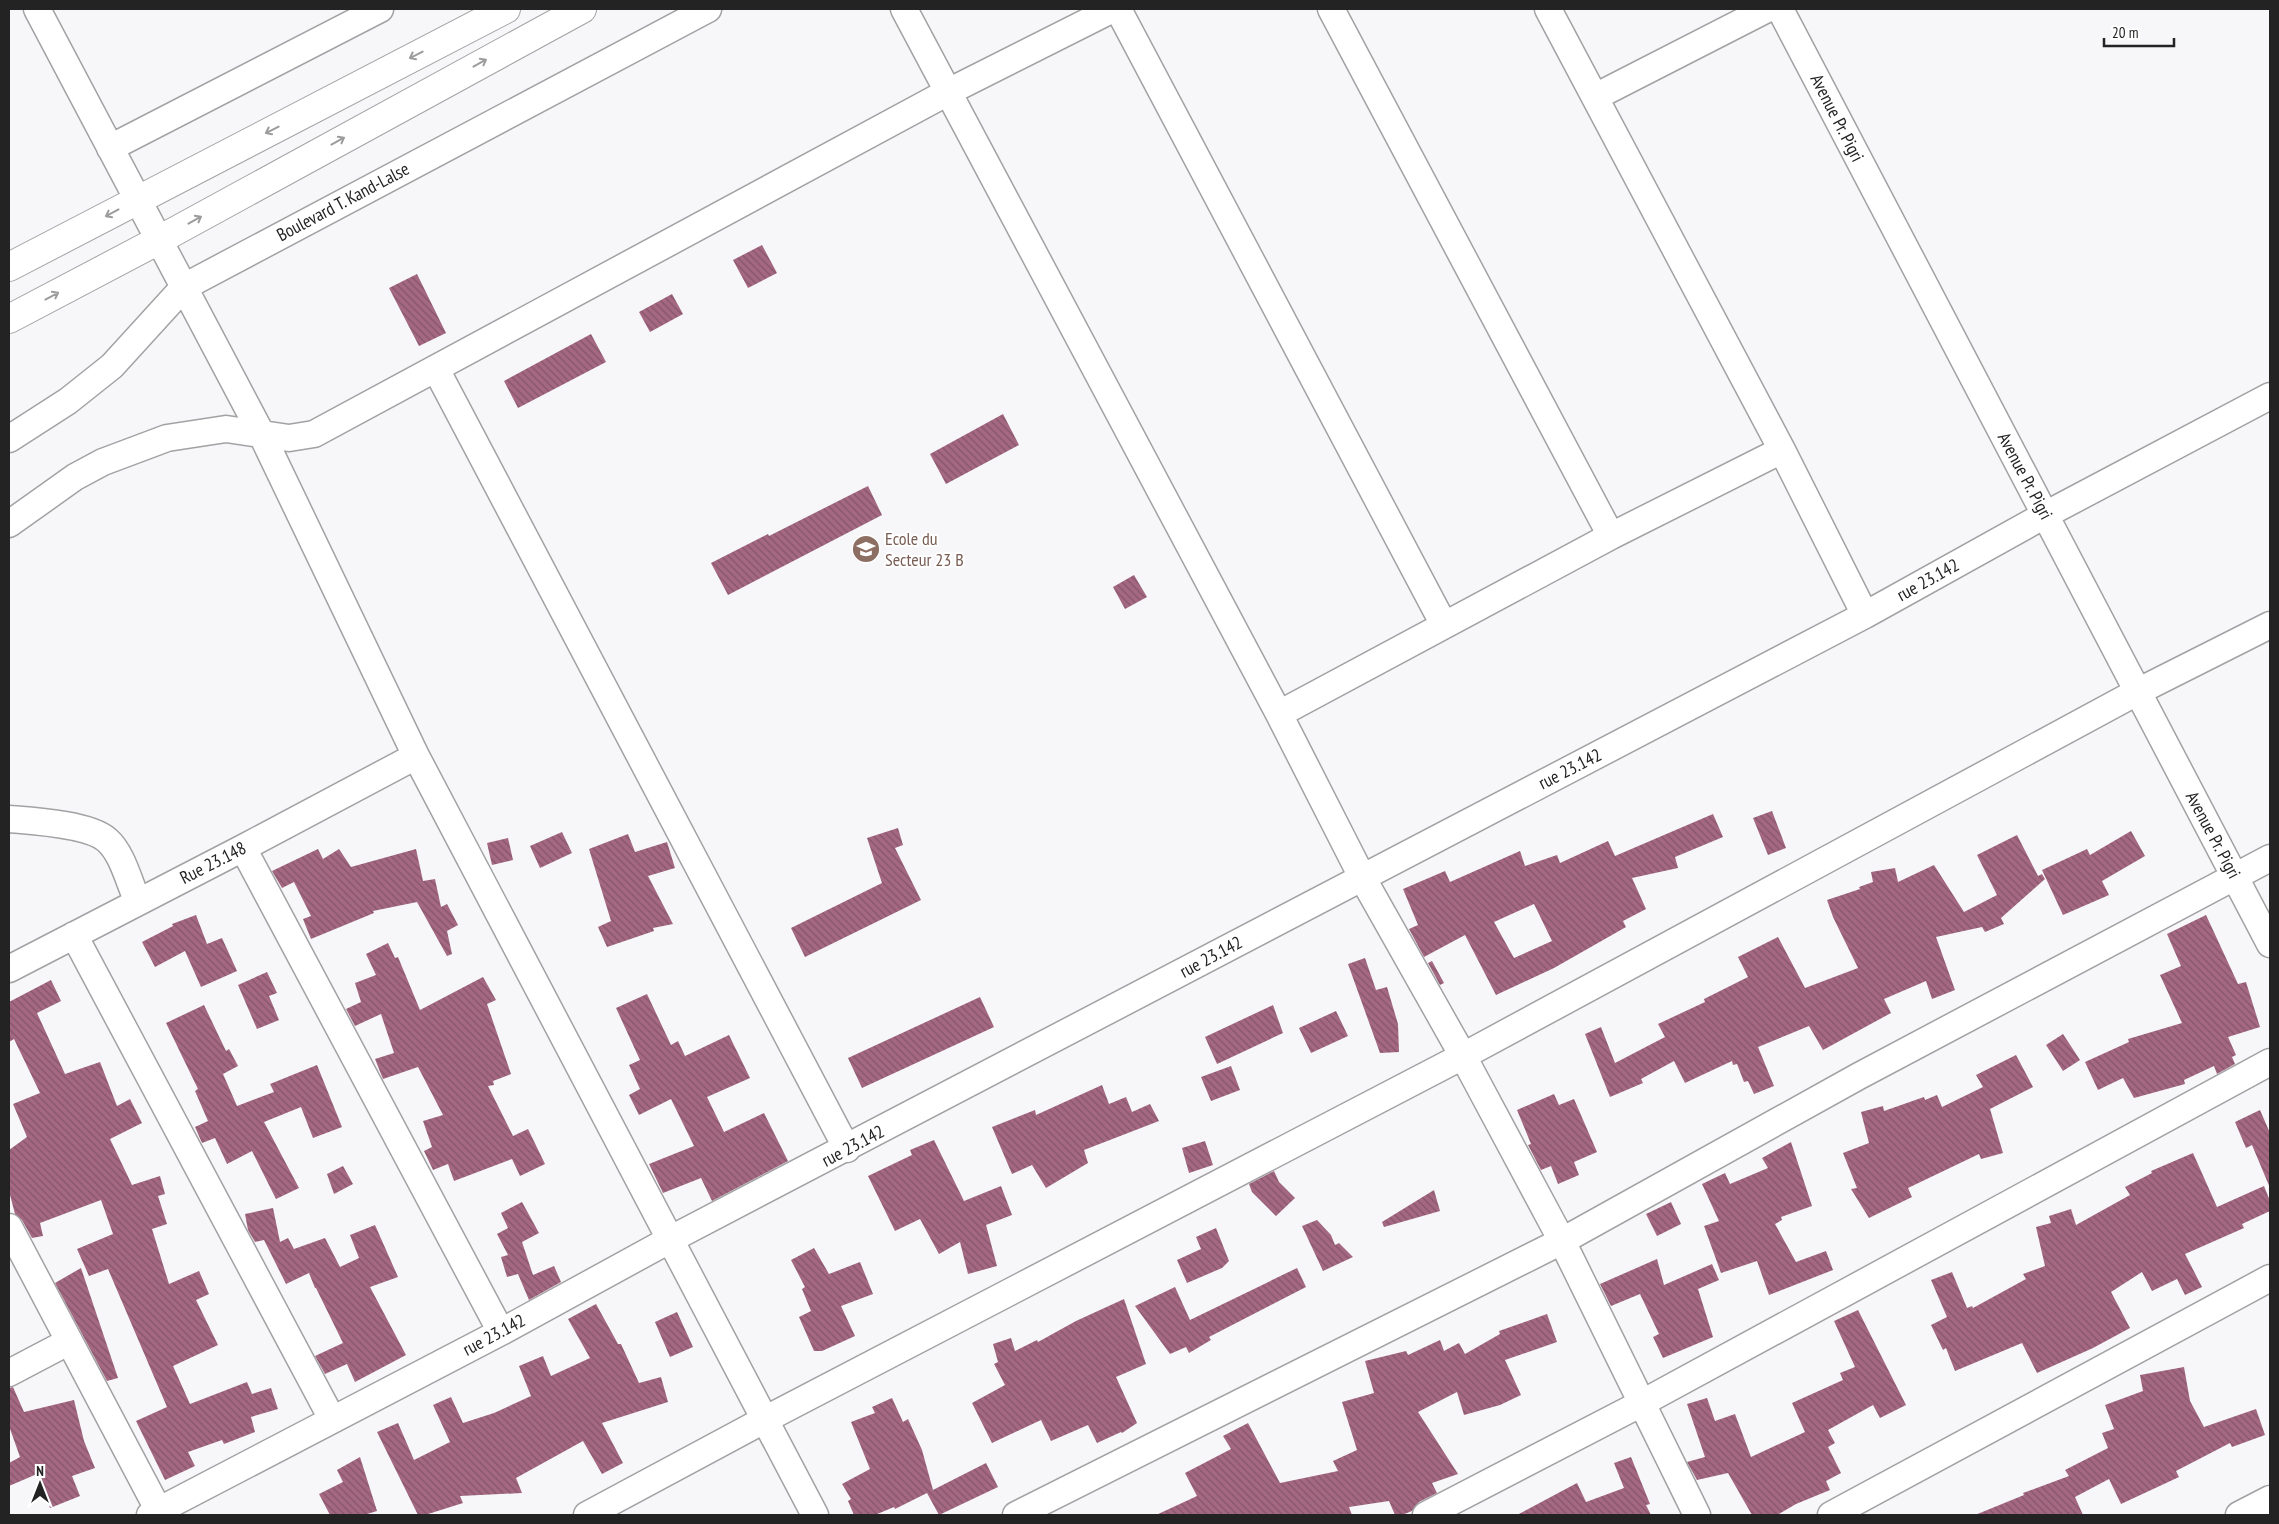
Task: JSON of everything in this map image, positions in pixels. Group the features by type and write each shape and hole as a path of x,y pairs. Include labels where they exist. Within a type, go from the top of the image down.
{"main road":[{"path":"9,267 506,9"},
{"path":"9,319 159,240 582,9"}],"street":[{"path":"37,9 261,433 416,756 815,1515"},
{"path":"110,148 380,9"},
{"name":"Boulevard T. Kand-Lalse","path":"9,439 68,401 112,366 184,287 708,9"},
{"path":"904,9 1279,714 1362,877 1463,1056 1562,1240 1697,1515"},
{"path":"9,524 75,477 103,462 167,438 226,429 289,438 314,434 948,92 1113,9"},
{"path":"1118,9 1444,625"},
{"path":"1331,9 1611,536"},
{"path":"1548,9 1782,450 1865,615"},
{"path":"1595,97 1767,9"},
{"name":"Avenue Pr. Pigri","path":"1780,9 2270,944"},
{"path":"436,369 847,1149"},
{"name":"rue 23.142","path":"157,1514 332,1419 501,1332 671,1239 847,1149 1362,877 1865,615 2045,515 2270,396"},
{"path":"1279,714 1611,536 1782,450"},
{"path":"596,1513 764,1420 1463,1056 2137,692 2270,625"},
{"name":"Rue 23.148","path":"9,969 416,756"},
{"path":"9,819 73,826 106,839 116,851 138,902"},
{"path":"242,848 501,1332"},
{"path":"1016,1515 1048,1508 1562,1240 1859,1076 2270,858"},
{"path":"74,935 332,1419"},
{"path":"1426,1515 1642,1403 2270,1062"},
{"path":"9,1227 157,1514"},
{"path":"1832,1515 2270,1278"},
{"path":"9,1373 68,1342"},
{"path":"2240,1515 2270,1499"}],"building":[{"path":"762,245 777,273 748,288 733,260"},
{"path":"417,274 446,333 419,346 389,288"},
{"path":"672,294 683,314 650,332 639,312"},
{"path":"591,334 606,362 518,408 504,381"},
{"path":"1003,414 1019,445 946,484 930,454"},
{"path":"868,486 882,515 728,595 711,563"},
{"path":"1134,575 1147,597 1125,609 1113,587"},
{"path":"1772,811 1786,848 1768,855 1753,818"},
{"path":"1713,814 1723,837 1675,857 1678,868 1632,878 1646,909 1623,921 1626,927 1554,968 1496,995 1465,935 1424,957 1409,929 1418,925 1403,889 1445,871 1450,882 1520,851 1525,866 1557,855 1560,863 1608,841 1615,856","holes":["1534,904 1552,941 1514,958 1494,922"]},
{"path":"898,828 903,845 895,848 921,900 805,957 791,928 882,883 867,838"},
{"path":"2131,831 2145,856 2102,881 2109,895 2063,915 2042,870 2087,849 2090,855"},
{"path":"562,832 572,853 540,868 530,846"},
{"path":"628,834 635,852 667,842 675,868 648,876 673,924 653,928 654,931 607,947 598,927 611,921 589,849"},
{"path":"2017,835 2038,876 2042,874 2045,879 2001,918 2004,924 1985,932 1982,927 1936,937 1955,990 1932,999 1926,981 1884,999 1891,1013 1823,1050 1809,1026 1758,1047 1774,1086 1754,1094 1748,1081 1744,1082 1737,1064 1733,1065 1732,1061 1685,1083 1674,1061 1641,1079 1643,1083 1610,1097 1585,1034 1601,1027 1615,1063 1665,1037 1658,1024 1705,1002 1704,999 1748,977 1738,957 1778,937 1805,988 1858,968 1833,917 1827,900 1860,889 1859,887 1873,882 1871,872 1895,868 1898,882 1934,865 1964,912 1997,895 1977,855"},
{"path":"508,838 513,860 492,865 487,843"},
{"path":"318,849 323,859 339,849 351,867 416,849 423,881 435,879 441,907 447,904 458,925 447,931 452,954 447,956 417,902 373,911 374,913 311,939 303,919 311,916 294,882 282,888 272,871"},
{"path":"196,915 207,944 222,938 237,971 201,987 185,951 155,967 142,942 173,926 172,924"},
{"path":"2206,915 2238,984 2246,982 2260,1027 2228,1037 2236,1055 2232,1057 2235,1064 2217,1074 2214,1066 2184,1080 2185,1084 2134,1098 2123,1078 2098,1090 2085,1062 2129,1042 2128,1039 2182,1023 2160,975 2181,966 2167,934"},
{"path":"388,943 395,958 398,957 420,1010 483,977 496,1000 487,1004 511,1074 493,1081 494,1085 488,1086 513,1136 528,1129 545,1164 520,1176 512,1159 454,1181 448,1164 433,1170 424,1151 432,1147 423,1121 443,1115 418,1067 383,1079 375,1059 394,1053 381,1014 355,1026 346,1009 361,1002 355,983 376,975 366,954"},
{"path":"1365,958 1376,990 1387,987 1398,1024 1399,1052 1380,1053 1348,964"},
{"path":"1432,961 1444,983 1440,985 1428,963"},
{"path":"267,972 277,993 269,996 279,1020 257,1029 238,985"},
{"path":"51,980 61,1001 37,1013 65,1074 100,1062 117,1106 130,1099 142,1123 110,1139 132,1185 160,1176 165,1194 158,1196 167,1224 152,1229 169,1284 199,1271 209,1294 196,1300 218,1345 173,1366 190,1404 247,1382 252,1394 271,1388 278,1409 251,1417 255,1432 224,1444 222,1440 188,1452 195,1466 165,1480 136,1421 167,1407 108,1269 89,1276 77,1249 113,1234 101,1200 40,1223 43,1236 32,1238 22,1220 15,1214 9,1191 9,1150 27,1137 13,1104 40,1093 14,1039 9,1042 9,1002"},
{"path":"647,994 671,1045 678,1041 685,1056 729,1035 750,1078 707,1097 724,1132 764,1113 788,1161 712,1201 701,1178 663,1193 649,1164 694,1146 671,1099 639,1115 629,1095 640,1089 629,1065 640,1060 616,1008"},
{"path":"980,997 994,1027 862,1088 848,1058"},
{"path":"204,1005 226,1051 229,1049 238,1066 223,1074 237,1106 274,1092 270,1084 317,1065 342,1127 313,1138 301,1107 264,1122 299,1188 276,1199 252,1151 227,1164 215,1138 202,1143 195,1127 208,1121 195,1091 198,1089 166,1023"},
{"path":"1273,1005 1283,1033 1217,1064 1205,1037"},
{"path":"1336,1011 1348,1036 1311,1053 1299,1028"},
{"path":"2063,1034 2080,1060 2063,1071 2046,1045"},
{"path":"2016,1055 2033,1087 1990,1109 2003,1153 1981,1159 1979,1154 1908,1188 1912,1197 1869,1218 1851,1189 1857,1188 1843,1153 1869,1143 1861,1112 1883,1106 1884,1111 1924,1097 1925,1100 1937,1095 1942,1107 1983,1087 1976,1075"},
{"path":"1231,1066 1240,1090 1211,1101 1201,1077"},
{"path":"1102,1085 1109,1104 1126,1097 1132,1112 1150,1104 1159,1121 1084,1150 1088,1163 1046,1188 1032,1165 1012,1174 992,1127 1035,1110 1036,1115"},
{"path":"1554,1094 1559,1105 1574,1099 1597,1152 1574,1162 1579,1175 1558,1184 1551,1166 1541,1170 1528,1145 1531,1144 1517,1110"},
{"path":"2260,1110 2270,1133 2270,1188 2252,1145 2246,1148 2235,1122"},
{"path":"934,1140 964,1201 1001,1186 1012,1215 986,1225 997,1266 968,1274 960,1242 939,1254 920,1219 895,1231 868,1176 912,1155 910,1150"},
{"path":"1205,1141 1213,1165 1189,1173 1182,1148"},
{"path":"1791,1142 1812,1206 1781,1217 1782,1220 1775,1224 1796,1262 1826,1251 1833,1270 1769,1295 1757,1261 1721,1273 1704,1226 1719,1221 1702,1184 1725,1173 1730,1184 1768,1168 1762,1158"},
{"path":"2193,1153 2217,1207 2264,1186 2270,1201 2270,1211 2242,1224 2244,1228 2185,1254 2202,1287 2185,1295 2177,1279 2152,1291 2142,1272 2111,1292 2130,1328 2093,1348 2037,1373 2022,1343 1955,1371 1946,1348 1943,1350 1931,1325 1947,1317 1931,1280 1952,1272 1967,1308 1972,1306 1973,1308 2026,1279 2023,1274 2045,1266 2036,1227 2051,1223 2049,1216 2071,1209 2076,1225 2130,1195 2125,1187 2152,1173 2151,1171"},
{"path":"343,1166 353,1184 334,1194 327,1174"},
{"path":"1274,1171 1279,1182 1295,1198 1276,1216 1252,1192 1249,1184"},
{"path":"1434,1190 1440,1211 1384,1227 1382,1222"},
{"path":"522,1202 539,1233 522,1242 533,1275 554,1266 561,1282 529,1300 518,1274 507,1277 501,1257 508,1255 497,1234 508,1228 501,1213"},
{"path":"1671,1202 1681,1224 1657,1236 1646,1214"},
{"path":"273,1208 280,1242 288,1238 294,1249 325,1238 340,1267 359,1258 350,1235 375,1225 398,1277 370,1287 406,1355 355,1382 347,1364 325,1374 315,1356 343,1343 309,1273 286,1284 264,1240 255,1242 248,1230 245,1214"},
{"path":"1317,1220 1331,1235 1335,1245 1339,1243 1353,1257 1323,1271 1302,1226"},
{"path":"1216,1228 1229,1261 1222,1268 1187,1283 1177,1260 1201,1249 1196,1237"},
{"path":"814,1248 829,1274 860,1262 873,1294 841,1306 855,1336 822,1351 814,1351 799,1317 811,1311 802,1289 805,1287 791,1260"},
{"path":"1657,1259 1664,1285 1712,1264 1719,1280 1698,1289 1713,1337 1663,1358 1653,1337 1659,1334 1640,1294 1611,1306 1600,1284"},
{"path":"81,1268 118,1378 107,1381 55,1283"},
{"path":"1297,1268 1306,1287 1209,1337 1211,1340 1189,1353 1186,1347 1170,1354 1135,1306 1175,1287 1190,1320"},
{"path":"1124,1299 1146,1364 1116,1377 1137,1423 1122,1433 1097,1443 1088,1425 1051,1441 1041,1420 992,1443 972,1403 1005,1385 994,1364 998,1362 993,1344 1011,1338 1015,1351 1037,1340 1038,1342 1076,1321"},
{"path":"596,1304 618,1344 621,1344 639,1383 661,1377 668,1402 602,1423 623,1463 602,1474 583,1441 516,1478 522,1493 460,1496 463,1503 425,1515 418,1515 377,1432 398,1423 414,1460 450,1442 433,1405 451,1397 463,1423 494,1413 531,1396 519,1366 543,1356 551,1376 590,1358 568,1319"},
{"path":"1858,1310 1906,1405 1880,1418 1873,1405 1828,1430 1835,1443 1828,1447 1841,1473 1826,1481 1830,1490 1796,1504 1777,1515 1752,1515 1728,1473 1697,1480 1687,1462 1705,1457 1687,1404 1707,1398 1715,1421 1735,1414 1751,1457 1805,1432 1792,1403 1843,1380 1840,1373 1855,1367 1834,1321"},
{"path":"677,1312 693,1347 670,1357 655,1322"},
{"path":"1547,1314 1557,1342 1505,1360 1521,1395 1500,1405 1464,1415 1457,1392 1418,1412 1458,1474 1432,1483 1437,1493 1419,1502 1412,1511 1402,1515 1395,1515 1389,1501 1349,1507 1352,1515 1156,1515 1197,1496 1185,1473 1231,1449 1223,1436 1248,1423 1280,1483 1338,1471 1333,1461 1357,1450 1342,1402 1374,1393 1365,1361 1406,1351 1408,1355 1440,1340 1444,1351 1459,1343 1465,1354 1500,1334 1499,1331"},
{"path":"2184,1367 2190,1401 2204,1427 2256,1409 2265,1435 2232,1447 2230,1443 2176,1471 2179,1477 2121,1504 2109,1479 2075,1497 2083,1515 1975,1515 2024,1495 2023,1493 2069,1476 2065,1470 2108,1448 2102,1433 2114,1429 2105,1405 2143,1391 2140,1375"},
{"path":"13,1387 24,1412 74,1400 84,1441 95,1468 72,1476 80,1496 50,1508 37,1474 9,1486 9,1463 20,1457 9,1426 9,1388"},
{"path":"892,1398 903,1422 908,1419 922,1450 933,1490 895,1509 894,1507 875,1515 854,1515 848,1501 851,1499 842,1484 870,1469 851,1422 875,1413 872,1407"},
{"path":"360,1457 377,1511 364,1515 330,1515 319,1494 343,1482 337,1470"},
{"path":"1631,1457 1650,1504 1646,1505 1651,1515 1517,1515 1577,1483 1586,1502 1624,1488 1614,1463"},
{"path":"986,1463 998,1487 939,1515 927,1493"}],"place":[{"name":"Ecole du Secteur 23 B","path":"866,549"}]}
